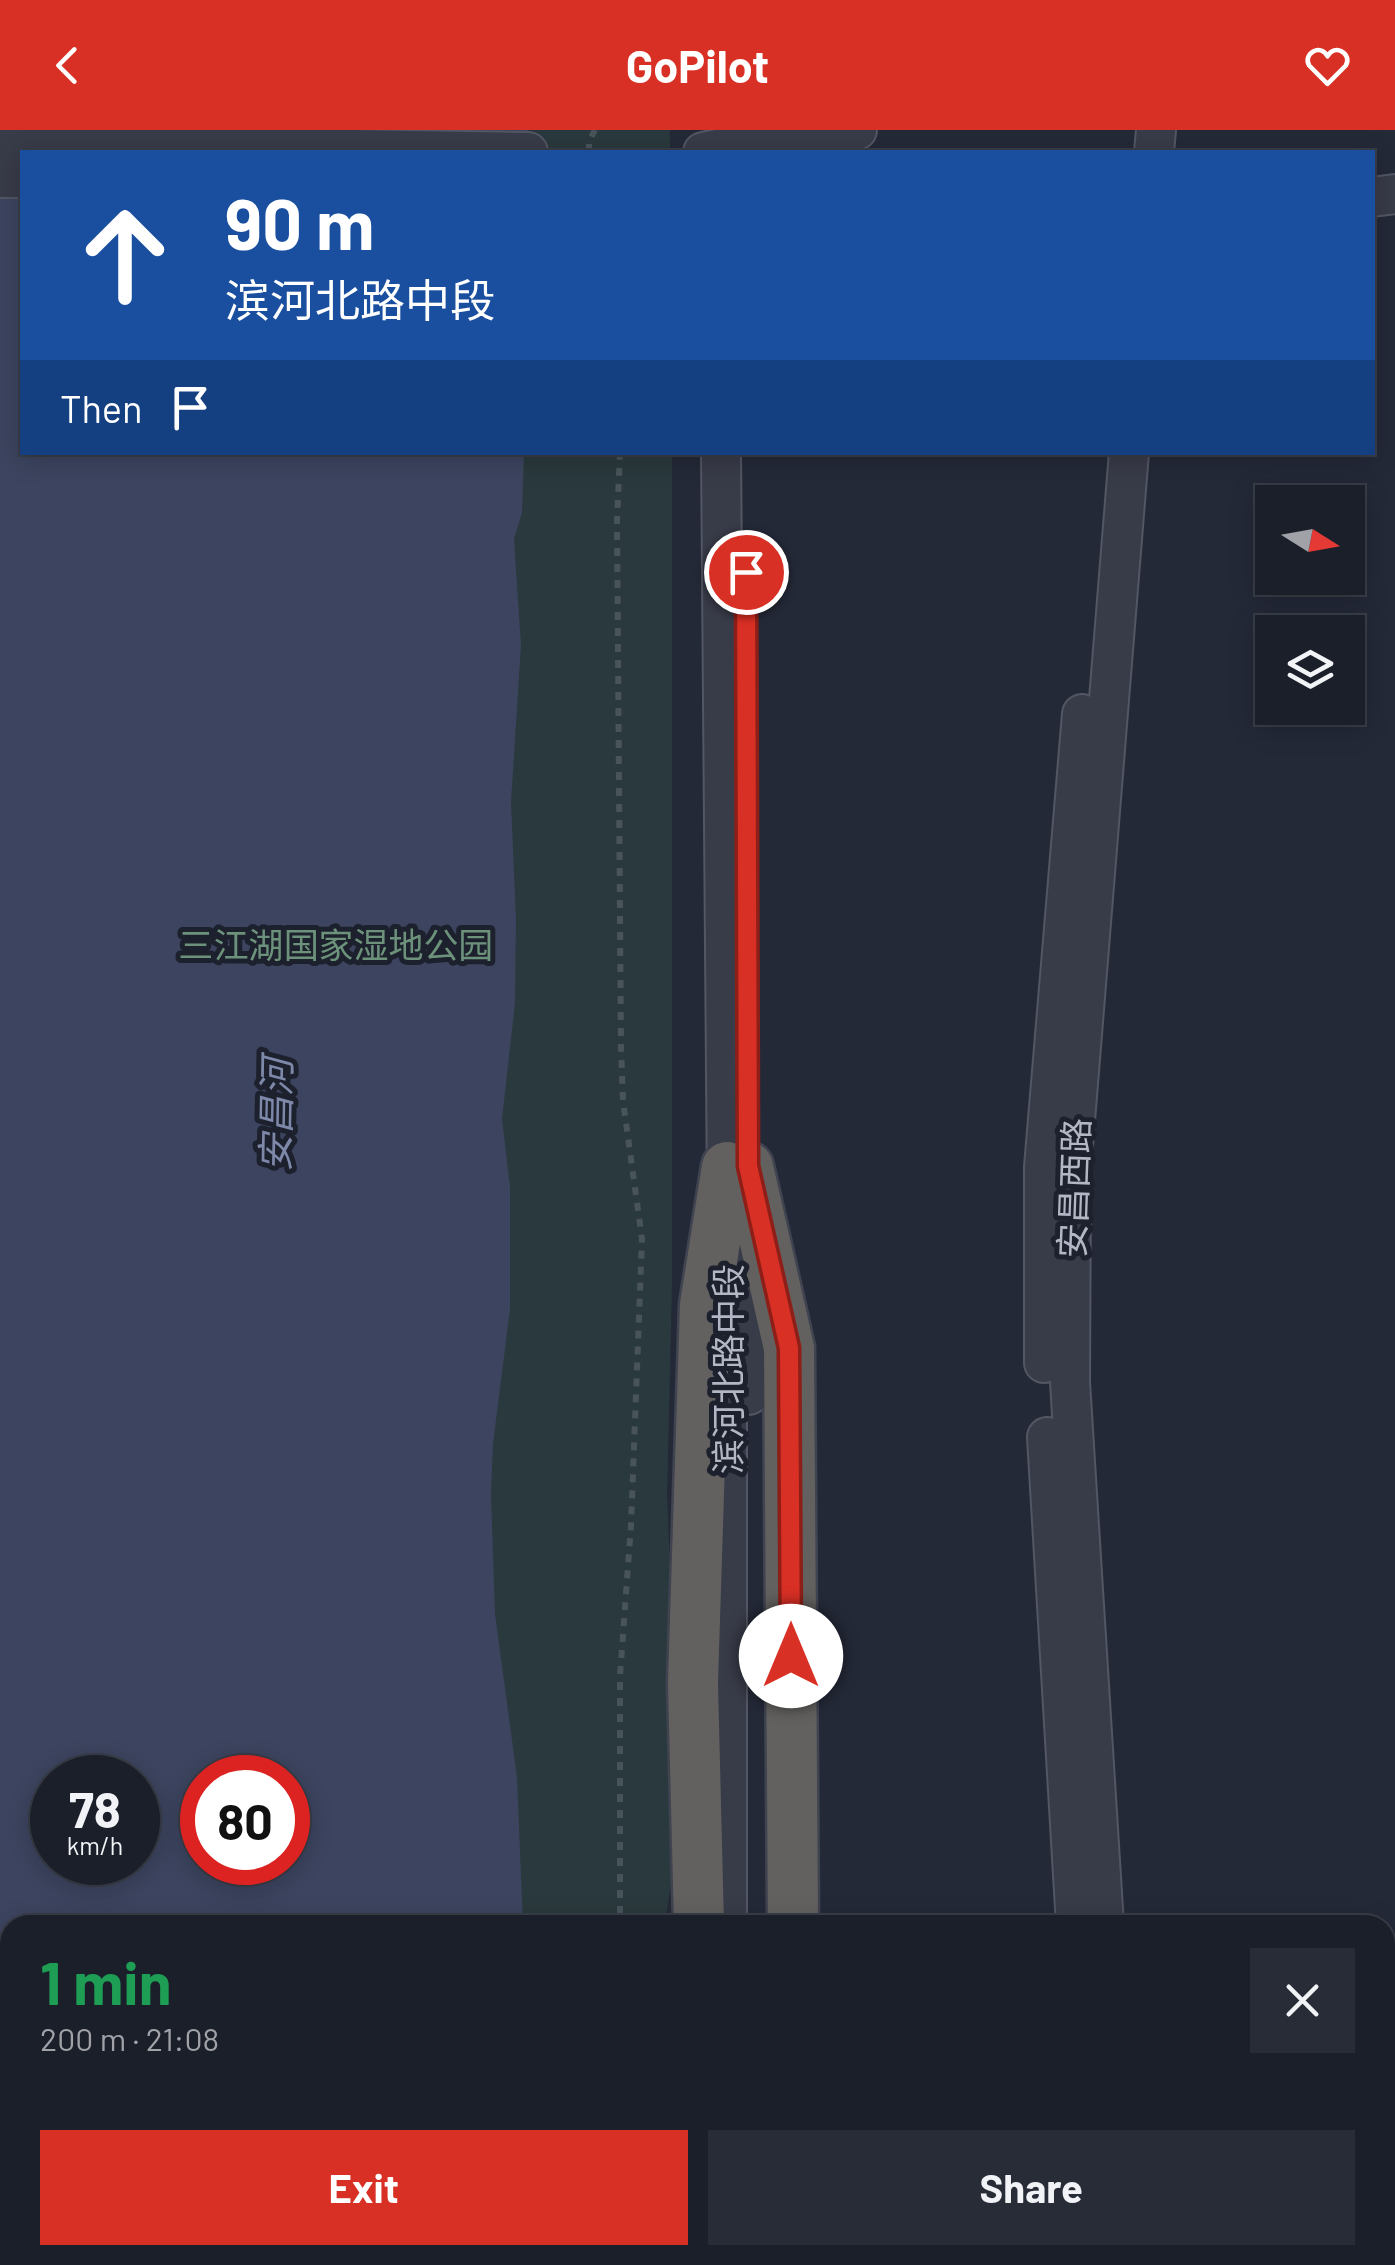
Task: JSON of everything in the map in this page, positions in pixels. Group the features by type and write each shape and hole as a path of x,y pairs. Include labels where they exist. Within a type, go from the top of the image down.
{"highway":[{"path":"699,1915 693,1683 705,1305 738,1166"},
{"path":"738,1166 789,1348 793,1915"}],"street":[{"path":"729,144 857,130"},
{"path":"0,143 411,150"},
{"name":"滨河北路中段","path":"721,455 751,1915"},
{"name":"滨河北路中段","path":"727,1915 746,455"},
{"name":"安昌西路","path":"1075,1915 1044,1382 1044,1166 1104,455"},
{"name":"安昌西路","path":"1103,1915 1070,1382 1071,1170 1129,455"}],"path":[{"path":"620,455 617,521 623,1101 642,1239 632,1506 620,1676 620,1915"}],"green space":[{"name":"三江湖国家湿地公园","path":"0,130 670,130 670,150 20,150 20,455 672,455 672,1284 667,1495 677,1840 666,1915 0,1915"}],"water":[{"name":"三江湖国家湿地公园","path":"0,130 528,130 528,150 20,150 20,455 524,455 522,513 514,539 521,645 511,802 515,1003 502,1119 510,1187 510,1309 493,1444 495,1614 517,1777 523,1915 0,1915"}],"route":[{"path":"746,572 748,1166 789,1348 791,1656"}],"water label":[{"name":"安昌河","path":"275,1115"}]}
